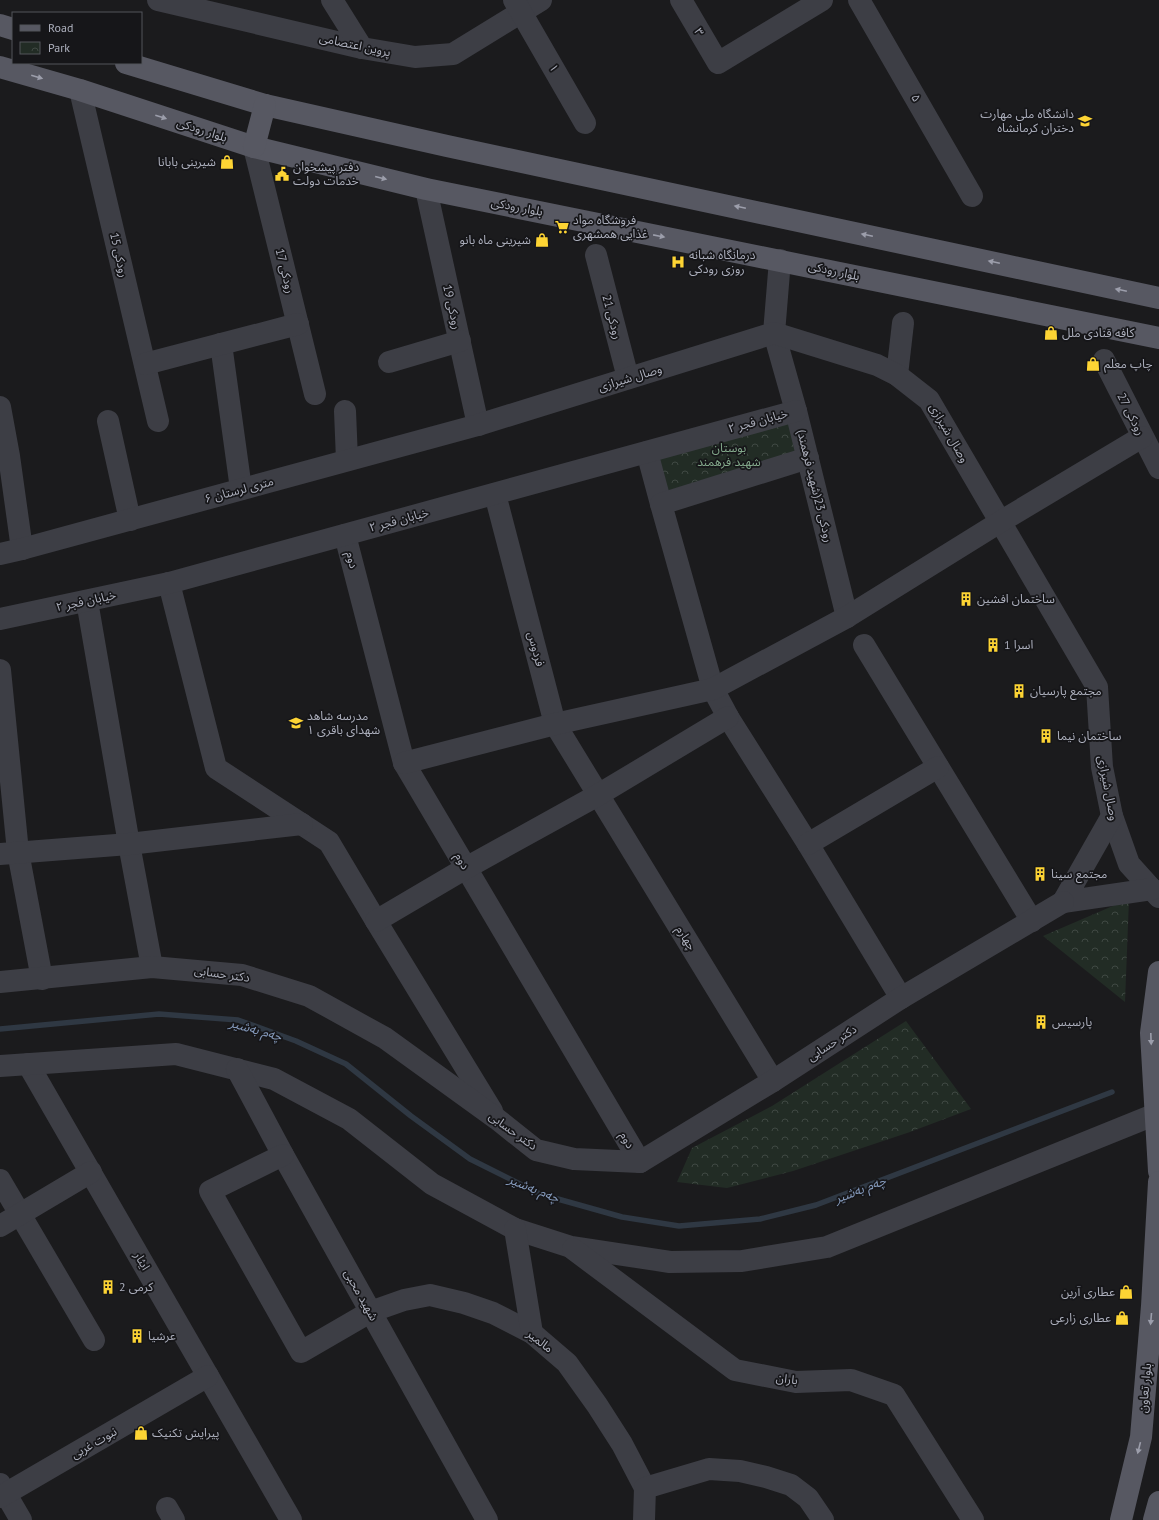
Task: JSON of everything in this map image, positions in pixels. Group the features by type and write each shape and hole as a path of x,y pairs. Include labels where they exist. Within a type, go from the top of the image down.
{"main road":[{"path":"0,25 12,29"},
{"path":"129,64 264,105 447,146 1159,298"},
{"name":"بلوار رودکی","path":"0,66 80,90 254,147 426,188 1159,338"},
{"path":"254,147 264,105"},
{"path":"1159,972 1151,1033 1159,1171"},
{"name":"بلوار تعاون","path":"1121,1520 1141,1437 1152,1306 1159,1182"},
{"path":"1154,1520 1159,1502"}],"street":[{"name":"پروین اعتصامی","path":"158,0 362,48 415,57 453,54 518,6 541,0"},
{"path":"332,0 362,48"},
{"name":"۳","path":"681,0 718,63 822,0"},
{"name":"۵","path":"859,0 972,196"},
{"name":"۱","path":"518,6 586,123"},
{"name":"رودکی 15","path":"80,90 158,421"},
{"name":"رودکی 17","path":"254,147 315,394"},
{"name":"رودکی 19","path":"426,188 478,424"},
{"name":"رودکی 21","path":"596,255 628,378"},
{"name":"رودکی 23(شهید فرهمند)","path":"780,260 774,333 796,411 847,617"},
{"path":"897,375 903,322"},
{"path":"145,364 298,324"},
{"name":"وصال شیرازی","path":"478,424 774,333 876,365 897,375 929,400 1097,686 1102,767 1112,816 1129,864 1156,893"},
{"path":"389,362 460,341"},
{"path":"221,344 241,489"},
{"name":"رودکی 27","path":"1104,360 1159,468"},
{"path":"0,408 5,457 22,549"},
{"path":"345,411 347,460"},
{"name":"خیابان فجر ۲","path":"0,619 169,583 796,411"},
{"path":"108,420 130,520"},
{"name":"۶ متری لرستان","path":"0,554 130,520 478,424"},
{"path":"404,763 556,724 713,689 847,617 1000,522 1142,437"},
{"path":"647,452 713,689 728,717 808,844 901,998"},
{"path":"661,504 808,458"},
{"name":"فردوس","path":"495,494 556,724 598,795"},
{"name":"دوم","path":"345,535 404,763 640,1162"},
{"path":"169,583 216,768 329,842 497,1119"},
{"path":"87,601 152,967"},
{"path":"864,645 1032,920"},
{"path":"0,670 9,853 42,978"},
{"path":"376,921 466,868 598,795 728,717"},
{"path":"808,844 938,767"},
{"name":"چهارم","path":"598,795 773,1081"},
{"path":"1063,902 1112,816"},
{"path":"9,853 129,844 302,824"},
{"path":"1063,902 1156,893"},
{"name":"دکتر حسابی","path":"0,982 152,967 242,974 309,996 385,1038 497,1119 536,1150 574,1159 640,1162 773,1081 901,998 1063,902"},
{"path":"0,1066 176,1054 274,1079 349,1119 432,1184 515,1229 571,1247 670,1262 742,1261 827,1247 1156,1114"},
{"name":"ایثار","path":"28,1064 291,1520"},
{"name":"شهید محبی","path":"238,1069 282,1155 487,1520"},
{"name":"مالمیر","path":"282,1155 210,1191 301,1352 370,1312 404,1300 430,1295 464,1303 493,1313 532,1333 567,1363 576,1375 622,1444 645,1488 644,1520"},
{"path":"0,1226 90,1172"},
{"path":"0,1180 94,1340"},
{"path":"515,1229 532,1333"},
{"name":"باران","path":"571,1247 735,1370 796,1382 851,1380 894,1395 973,1520"},
{"name":"نبوت غربی","path":"2,1492 208,1376"},
{"path":"645,1488 709,1469 740,1471 766,1476 791,1485 808,1498 823,1520"},
{"path":"2,1492 21,1520"}],"green space":[{"name":"بوستان شهید فرهمند","path":"791,420 801,454 666,491 656,457"},
{"path":"1129,899 1125,1002 1043,936"},
{"path":"906,1021 971,1109 910,1132 793,1171 727,1188 677,1182 692,1148 772,1106"}],"waterway":[{"name":"چەم بەشیر","path":"0,1029 159,1014 238,1020 296,1041 346,1064 411,1116 470,1159 540,1194 622,1217 679,1226 760,1219 816,1205 1112,1092"}],"place":[{"name":"دانشگاه ملی مهارت دختران کرمانشاه","path":"1085,121"},
{"name":"شیرینی بابانا","path":"227,162"},
{"name":"دفتر پیشخوان خدمات دولت","path":"282,174"},
{"name":"فروشگاه مواد غذایی همشهری","path":"562,227"},
{"name":"شیرینی ماه بانو","path":"542,240"},
{"name":"درمانگاه شبانه روزی رودکی","path":"678,262"},
{"name":"کافه قنادی ملل","path":"1051,333"},
{"name":"چاپ معلم","path":"1093,364"},
{"name":"ساختمان افشین","path":"966,599"},
{"name":"اسرا 1","path":"993,645"},
{"name":"مجتمع پارسیان","path":"1019,691"},
{"name":"مدرسه شاهد شهدای باقری ۱","path":"296,723"},
{"name":"ساختمان نیما","path":"1046,736"},
{"name":"مجتمع سینا","path":"1040,874"},
{"name":"پارسیس","path":"1041,1022"},
{"name":"کرمی 2","path":"108,1287"},
{"name":"عطاری آرین","path":"1126,1292"},
{"name":"عطاری زارعی","path":"1122,1318"},
{"name":"عرشیا","path":"137,1336"},
{"name":"پیرایش تکنیک","path":"141,1433"}]}
